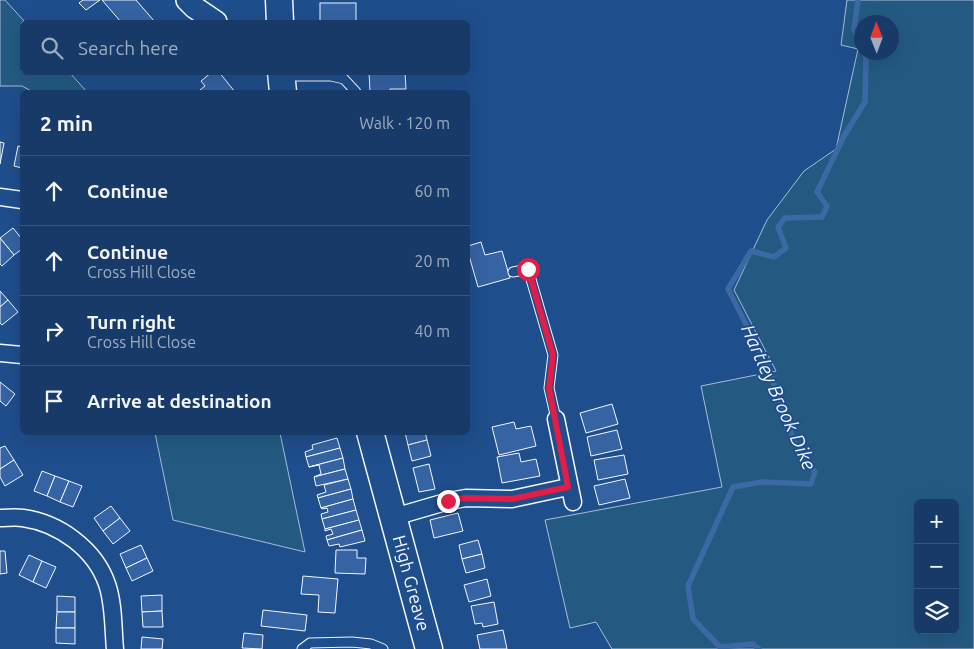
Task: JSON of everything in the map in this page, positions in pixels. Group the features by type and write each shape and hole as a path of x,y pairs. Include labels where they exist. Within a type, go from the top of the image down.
{"main road":[{"path":"279,0 280,20"},
{"name":"High Greave","path":"371,435 427,647"}],"street":[{"path":"187,0 213,20"},
{"path":"0,197 20,200"},
{"path":"0,353 20,355"},
{"path":"394,517 466,498 512,499 570,494 556,418"},
{"path":"0,518 22,518 47,524 73,538 95,560 107,584 112,609 114,649"}],"lane":[{"path":"282,80 331,76 344,79 354,90"},
{"path":"513,272 528,269 553,355 549,388 556,418"},
{"path":"302,649 310,643 352,642 371,644 383,649"}],"shaded area":[{"path":"0,0 5,0 23,20 20,20 20,75 72,75 85,90 29,90 22,86 0,86"},
{"path":"847,0 974,0 974,649 612,649 596,622 570,628 545,520 722,487 701,386 776,371 734,290 767,220 804,171 836,149 856,60 899,60 899,15 854,15 854,48 841,45"},
{"path":"155,435 280,435 305,552 173,520"}],"building":[{"path":"83,0 100,0 86,10 79,3"},
{"path":"102,0 136,0 153,20 119,20"},
{"path":"320,3 356,3 356,20 320,20"},
{"path":"208,75 221,75 233,90 200,90 205,86 201,81"},
{"path":"369,75 405,75 406,89 370,90"},
{"path":"0,142 4,143 0,164"},
{"path":"18,146 20,146 20,168 14,166"},
{"path":"13,228 20,237 20,250 14,255 0,238"},
{"path":"0,238 14,255 2,266 0,264"},
{"path":"481,242 485,255 502,251 510,278 478,287 470,259 470,245"},
{"path":"0,291 8,300 0,307"},
{"path":"8,300 18,312 2,325 0,323 0,307"},
{"path":"0,382 15,394 6,406 0,401"},
{"path":"612,404 618,424 586,433 580,413"},
{"path":"514,422 516,429 531,426 536,446 499,455 492,427"},
{"path":"617,430 622,449 591,456 587,437"},
{"path":"406,435 426,435 427,440 408,445"},
{"path":"337,438 340,448 306,457 305,452 313,449 312,445"},
{"path":"427,440 431,456 412,461 408,445"},
{"path":"5,446 14,460 0,469 0,448"},
{"path":"340,448 343,458 309,467 306,457"},
{"path":"519,453 521,462 536,459 540,476 502,483 497,457"},
{"path":"624,455 628,474 598,480 594,460"},
{"path":"343,458 345,469 314,477 321,474 319,465 309,467"},
{"path":"14,460 23,475 5,486 0,477 0,469"},
{"path":"429,464 435,489 419,492 413,468"},
{"path":"345,469 348,479 316,486 314,477"},
{"path":"42,471 55,476 47,496 34,491"},
{"path":"55,476 69,481 60,502 47,496"},
{"path":"348,479 351,489 318,498 317,495 326,492 324,485"},
{"path":"625,479 630,498 599,505 594,486"},
{"path":"69,481 82,486 73,507 60,502"},
{"path":"351,489 353,499 321,508 318,498"},
{"path":"353,499 356,510 322,519 321,514 328,512 327,508 321,508"},
{"path":"111,506 120,518 103,531 94,518"},
{"path":"356,510 359,520 325,529 322,519"},
{"path":"458,513 463,531 434,538 430,520"},
{"path":"120,518 130,531 113,544 103,531"},
{"path":"359,520 362,530 327,540 326,536 333,534 331,529 325,531 325,529"},
{"path":"362,530 365,541 340,547 339,544 329,546 327,540"},
{"path":"478,540 482,554 462,559 459,545"},
{"path":"141,545 147,558 126,568 120,554"},
{"path":"336,550 357,550 357,558 366,558 365,574 335,573"},
{"path":"0,551 5,551 7,573 0,574"},
{"path":"482,554 485,568 466,573 462,559"},
{"path":"29,555 42,561 33,582 19,575"},
{"path":"147,558 153,571 132,581 126,568"},
{"path":"42,561 56,567 46,588 33,582"},
{"path":"303,576 338,579 335,613 318,612 319,595 301,594"},
{"path":"487,579 491,596 469,602 464,585"},
{"path":"162,595 162,611 142,612 141,596"},
{"path":"57,596 75,597 75,612 57,612"},
{"path":"494,602 498,624 483,627 482,623 475,624 471,606"},
{"path":"263,610 307,615 305,631 261,626"},
{"path":"162,611 163,627 143,627 142,612"},
{"path":"57,612 75,612 75,628 56,628"},
{"path":"56,628 75,628 75,644 56,643"},
{"path":"503,630 507,649 480,649 477,635"},
{"path":"244,633 263,635 262,649 242,648"},
{"path":"142,637 163,639 162,649 141,649"}],"waterway":[{"name":"Hartley Brook Dike","path":"856,15 858,0"},
{"name":"Hartley Brook Dike","path":"759,649 753,644 720,647 693,619 688,586 733,487 762,482 811,484 815,472 795,444 768,367 728,289 751,251 774,257 786,248 778,227 785,218 822,217 827,206 817,192 844,136 865,102 866,60"}],"route":[{"path":"448,501 466,498 512,499 568,487 549,388 553,355 528,269"}]}
